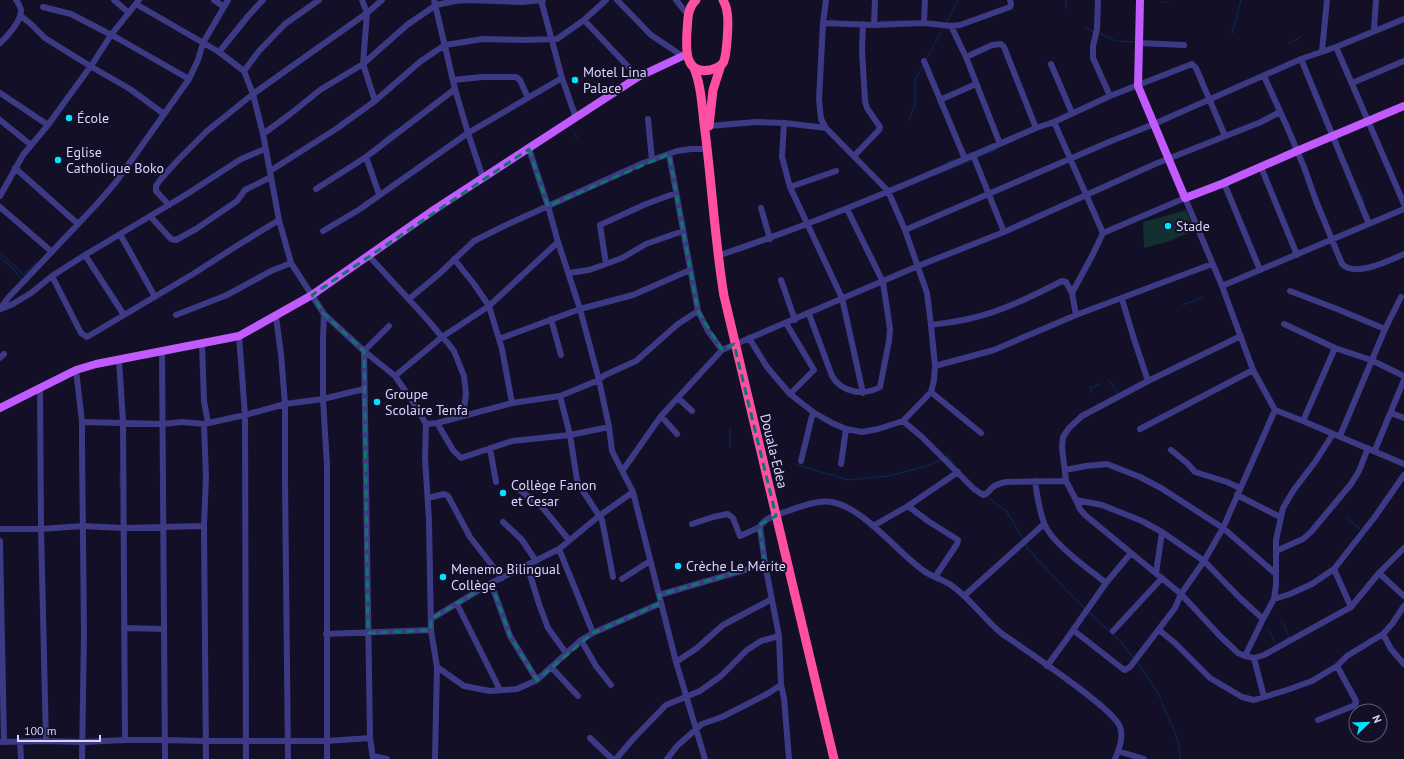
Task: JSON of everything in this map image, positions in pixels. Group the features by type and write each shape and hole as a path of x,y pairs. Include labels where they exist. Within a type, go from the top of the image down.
{"highway":[{"path":"696,0 691,5 688,15 684,54 694,68 701,92 707,147"},
{"path":"707,147 713,90 726,54 728,13 723,2"},
{"path":"694,68 706,71 713,70 721,65"},
{"name":"Douala-Edea","path":"707,147 717,256 724,296 734,344 834,759"}],"main road":[{"path":"1140,0 1138,86 1185,198 1224,183 1404,106"},
{"path":"0,408 76,370 96,364 239,336 312,295 368,255 483,178 638,77 684,54"}],"street":[{"path":"0,43 9,34 21,16 21,9 16,0"},
{"path":"114,0 129,13"},
{"path":"214,0 224,7"},
{"path":"0,310 8,298 116,182 189,79 198,60 203,43 228,0"},
{"path":"219,52 263,0"},
{"path":"244,71 259,50 284,24 319,0"},
{"path":"362,0 367,13 363,64 375,100"},
{"path":"169,205 156,191 156,186 178,160 207,131 253,94 367,13 382,0"},
{"path":"263,134 320,90 363,64 407,25 435,3 467,0 522,2 541,0 562,78 576,118"},
{"path":"150,216 171,239 176,240 196,229 237,200 245,190 333,132 375,100 421,61 445,45 483,39 557,39 562,37 584,20 606,0"},
{"path":"616,0 651,35 684,54"},
{"path":"676,0 688,15"},
{"path":"749,338 767,367 790,394 813,412 846,429 862,432 904,421 931,392 935,366 932,325 927,293 905,230 888,191 826,128 821,119 823,23 826,0"},
{"path":"874,25 875,0"},
{"path":"924,24 925,0"},
{"path":"823,23 874,25 924,24 951,26 965,23 1010,6 1010,0"},
{"path":"1098,0 1097,29 1093,58 1110,96"},
{"path":"1322,50 1327,0"},
{"path":"1374,30 1376,0"},
{"path":"1,193 23,155 48,125 137,2 219,52 244,71 253,94 263,134 279,220 291,263 324,314 364,351 395,376 426,424 425,458 428,498 431,630 437,667 435,759"},
{"path":"435,3 455,88 468,134 483,178"},
{"path":"42,7 71,14 112,35 189,79"},
{"path":"21,16 45,38 130,89 164,114"},
{"path":"905,230 1154,124 1322,50 1336,47 1374,30 1404,19"},
{"path":"584,20 638,77"},
{"path":"854,156 879,130 880,127 867,108 865,101 862,50 863,24"},
{"path":"951,26 966,57 1000,144"},
{"path":"1139,43 1184,45"},
{"path":"966,57 992,45 1001,44 1004,47 1036,128"},
{"path":"1336,47 1404,204"},
{"path":"1301,59 1369,224"},
{"path":"924,61 965,159"},
{"path":"1352,83 1404,61"},
{"path":"1051,64 1072,113"},
{"path":"717,256 770,239 847,209 1036,128 1054,122 1110,96 1192,64 1196,68 1226,136"},
{"path":"453,80 482,76 516,77 520,80 528,98"},
{"path":"1264,76 1304,167 1316,201 1342,264 1349,268 1365,268 1380,265 1404,254"},
{"path":"324,231 360,209 379,194 468,134 562,78"},
{"path":"940,100 976,84"},
{"path":"316,189 366,157 455,88"},
{"path":"0,94 48,125"},
{"path":"623,470 661,416 722,350 918,266 1004,232 1135,173 1261,122 1280,112"},
{"path":"648,119 652,160"},
{"path":"0,120 31,145"},
{"path":"709,126 756,122 784,123 826,128"},
{"path":"1054,122 1103,233"},
{"path":"784,123 782,158 790,187 842,298 863,393"},
{"path":"409,299 474,241 548,206 652,160 685,149 707,147"},
{"path":"529,149 580,309 599,380 609,427 612,451 633,492 676,662 704,759"},
{"path":"0,310 31,294 52,276 169,205 241,159 266,150"},
{"path":"669,154 698,311 708,331 722,350"},
{"path":"973,155 1004,232"},
{"path":"366,157 379,194"},
{"path":"1261,167 1297,255"},
{"path":"16,168 78,224"},
{"path":"790,187 836,171"},
{"path":"1224,183 1260,270"},
{"path":"606,264 600,225 646,204 676,193"},
{"path":"1072,293 1094,254 1103,233 1185,198 1222,286 1253,370 1275,410 1372,449 1404,464"},
{"path":"0,207 52,252"},
{"path":"761,208 770,239"},
{"path":"809,314 832,376 836,382 852,391 863,393 880,387 882,384 890,329 883,282 847,209"},
{"path":"1222,286 1404,209"},
{"path":"52,276 81,333 84,336 87,336 155,297 279,220"},
{"path":"569,273 588,270 606,264 622,258 646,244 683,231"},
{"path":"120,234 155,297"},
{"path":"395,376 442,338 489,306 558,242"},
{"path":"85,255 124,315"},
{"path":"368,255 409,299 442,338 446,340 454,351 463,372 466,394 463,416"},
{"path":"454,259 489,306 506,368 512,403"},
{"path":"176,316 227,295 271,271 291,263"},
{"path":"935,366 994,350 1076,315 1212,264"},
{"path":"499,339 580,309 632,295 690,270"},
{"path":"781,280 795,320"},
{"path":"932,325 968,319 994,311 1043,291 1062,281 1066,282 1072,293 1076,315"},
{"path":"1290,291 1385,329"},
{"path":"1340,436 1385,329 1401,297"},
{"path":"1122,299 1148,381"},
{"path":"426,424 437,423 512,403 560,396 599,380 605,375 636,360 678,324 698,311"},
{"path":"324,314 323,398 327,465 327,759"},
{"path":"276,316 285,404 288,759"},
{"path":"551,319 561,355"},
{"path":"786,323 814,370 790,394"},
{"path":"1284,324 1335,348 1372,360 1404,376"},
{"path":"387,759 373,758 370,738 364,351 389,326"},
{"path":"239,336 245,415 246,759"},
{"path":"1241,336 1148,381 1082,416 1069,428 1063,437 1062,447 1066,481 1080,509 1085,515 1181,594 1238,653 1254,658 1264,655 1351,607 1379,574 1404,548"},
{"path":"202,344 204,401 208,416 206,424 204,526 206,759"},
{"path":"1303,421 1335,348"},
{"path":"162,351 165,759"},
{"path":"119,360 123,422 125,740"},
{"path":"76,370 82,422 84,632 82,759"},
{"path":"1140,429 1253,370"},
{"path":"1276,551 1303,539 1311,532 1351,484 1391,413 1404,380"},
{"path":"40,387 41,529 46,741"},
{"path":"82,422 163,424 182,422 206,424 285,404 364,389"},
{"path":"931,392 981,433"},
{"path":"560,396 570,435 577,480 598,516 602,520 613,577"},
{"path":"678,398 692,411"},
{"path":"1073,630 1125,670 1130,666 1175,608 1181,594 1204,561 1222,528 1275,410"},
{"path":"800,461 813,412"},
{"path":"1391,413 1404,418"},
{"path":"661,416 677,434"},
{"path":"904,421 974,489 983,495 987,494 998,484 1035,481 1066,481"},
{"path":"437,423 453,450 461,458 520,440 570,435 609,427"},
{"path":"841,464 846,429"},
{"path":"1245,656 1274,599 1276,585 1276,551 1280,517 1286,501 1315,462 1333,434"},
{"path":"490,448 496,482"},
{"path":"1171,450 1199,474 1227,482 1240,488"},
{"path":"1065,470 1108,464 1140,477 1161,488 1222,528 1276,574"},
{"path":"873,526 908,506 958,472"},
{"path":"1274,599 1290,594 1312,584 1334,570 1374,518 1404,475"},
{"path":"1035,481 1044,524 1052,536 1072,555 1106,583"},
{"path":"521,491 543,508 569,540"},
{"path":"431,619 491,583 559,549 598,516 633,492"},
{"path":"428,498 444,494 448,496 470,537 502,578"},
{"path":"1237,495 1280,517"},
{"path":"1076,500 1102,505 1142,521 1162,532 1204,561 1240,598 1263,618"},
{"path":"692,524 728,514 733,518 740,536 760,527 762,523 776,516 818,502 840,504 851,510 873,526 924,571 950,584 964,596 989,623 1086,694 1117,720 1122,734 1115,759"},
{"path":"908,506 958,540 957,544 935,577"},
{"path":"503,522 522,540 536,560"},
{"path":"964,596 1044,524"},
{"path":"0,529 41,529 83,526 123,528 204,526"},
{"path":"760,527 765,564 779,636 781,685 784,698 789,759"},
{"path":"1156,573 1162,532"},
{"path":"0,541 2,742 83,742 125,740 327,741 370,738"},
{"path":"559,549 593,633"},
{"path":"1047,666 1106,583 1131,553"},
{"path":"622,580 650,561"},
{"path":"659,595 765,564"},
{"path":"528,565 539,604 548,628 566,653"},
{"path":"1334,570 1351,607"},
{"path":"1379,574 1404,596"},
{"path":"1113,631 1162,578"},
{"path":"491,583 510,636 537,680"},
{"path":"676,662 698,648 723,625 772,600"},
{"path":"437,667 464,686 490,691 517,689 537,680 581,640 661,602"},
{"path":"457,604 500,690"},
{"path":"1159,630 1175,643 1210,678 1230,691 1242,697 1254,700 1312,681 1337,666 1347,656 1383,634 1404,606"},
{"path":"125,628 164,629"},
{"path":"326,634 431,630"},
{"path":"1383,634 1391,649 1404,664"},
{"path":"616,759 662,708 700,691 722,676 747,650 761,641 779,636"},
{"path":"581,640 596,666 611,685"},
{"path":"1254,658 1264,697"},
{"path":"1318,720 1354,706 1356,703 1337,666"},
{"path":"551,667 578,696"},
{"path":"667,759 677,746 695,729 708,721 722,717 767,694 781,685"},
{"path":"590,738 612,759"},
{"path":"20,742 21,759"},
{"path":"1118,752 1144,759"}],"highlighted area":[{"path":"529,149 548,206 669,154 698,311 722,350 734,344 776,516 759,525 765,564 659,595 661,603 593,633 537,680 510,636 491,583 431,619 431,630 368,633 364,351 324,314 312,295"}],"green space":[{"name":"Stade","path":"1186,210 1194,231 1167,242 1144,248 1143,222"}],"waterway":[{"path":"946,24 958,0"},
{"path":"1066,0 1066,9"},
{"path":"1232,34 1241,0"},
{"path":"1162,2 1169,2"},
{"path":"829,18 833,20"},
{"path":"880,21 905,21"},
{"path":"926,60 944,27"},
{"path":"1085,28 1095,32"},
{"path":"1098,33 1116,41 1136,42"},
{"path":"1289,43 1301,37"},
{"path":"909,120 915,105 915,80 923,66"},
{"path":"384,139 396,129"},
{"path":"573,130 577,138"},
{"path":"976,158 998,149"},
{"path":"967,154 972,152"},
{"path":"947,162 954,160"},
{"path":"935,175 972,160"},
{"path":"1355,184 1364,201"},
{"path":"0,253 24,275 36,263"},
{"path":"0,258 22,279"},
{"path":"1183,305 1203,297"},
{"path":"1109,380 1118,394"},
{"path":"1092,393 1090,388 1099,384"},
{"path":"730,428 730,447"},
{"path":"945,458 948,456 956,467"},
{"path":"795,464 848,480 889,476 926,466 942,459"},
{"path":"120,474 120,486"},
{"path":"986,496 1007,512 1023,539"},
{"path":"1348,518 1360,529"},
{"path":"1026,544 1028,549 1086,609"},
{"path":"1088,611 1121,642 1134,659"},
{"path":"1281,619 1289,637 1284,641"},
{"path":"1268,628 1276,645"},
{"path":"1137,662 1158,693 1176,735 1180,751 1180,759"}],"place":[{"name":"Motel Lina Palace","path":"575,80"},
{"name":"École","path":"69,118"},
{"name":"Eglise Catholique Boko","path":"58,160"},
{"name":"Stade","path":"1168,226"},
{"name":"Groupe Scolaire Tenfa","path":"377,402"},
{"name":"Collège Fanon et Cesar","path":"503,493"},
{"name":"Crèche Le Mérite","path":"678,566"},
{"name":"Menemo Bilingual Collège","path":"443,577"}]}
